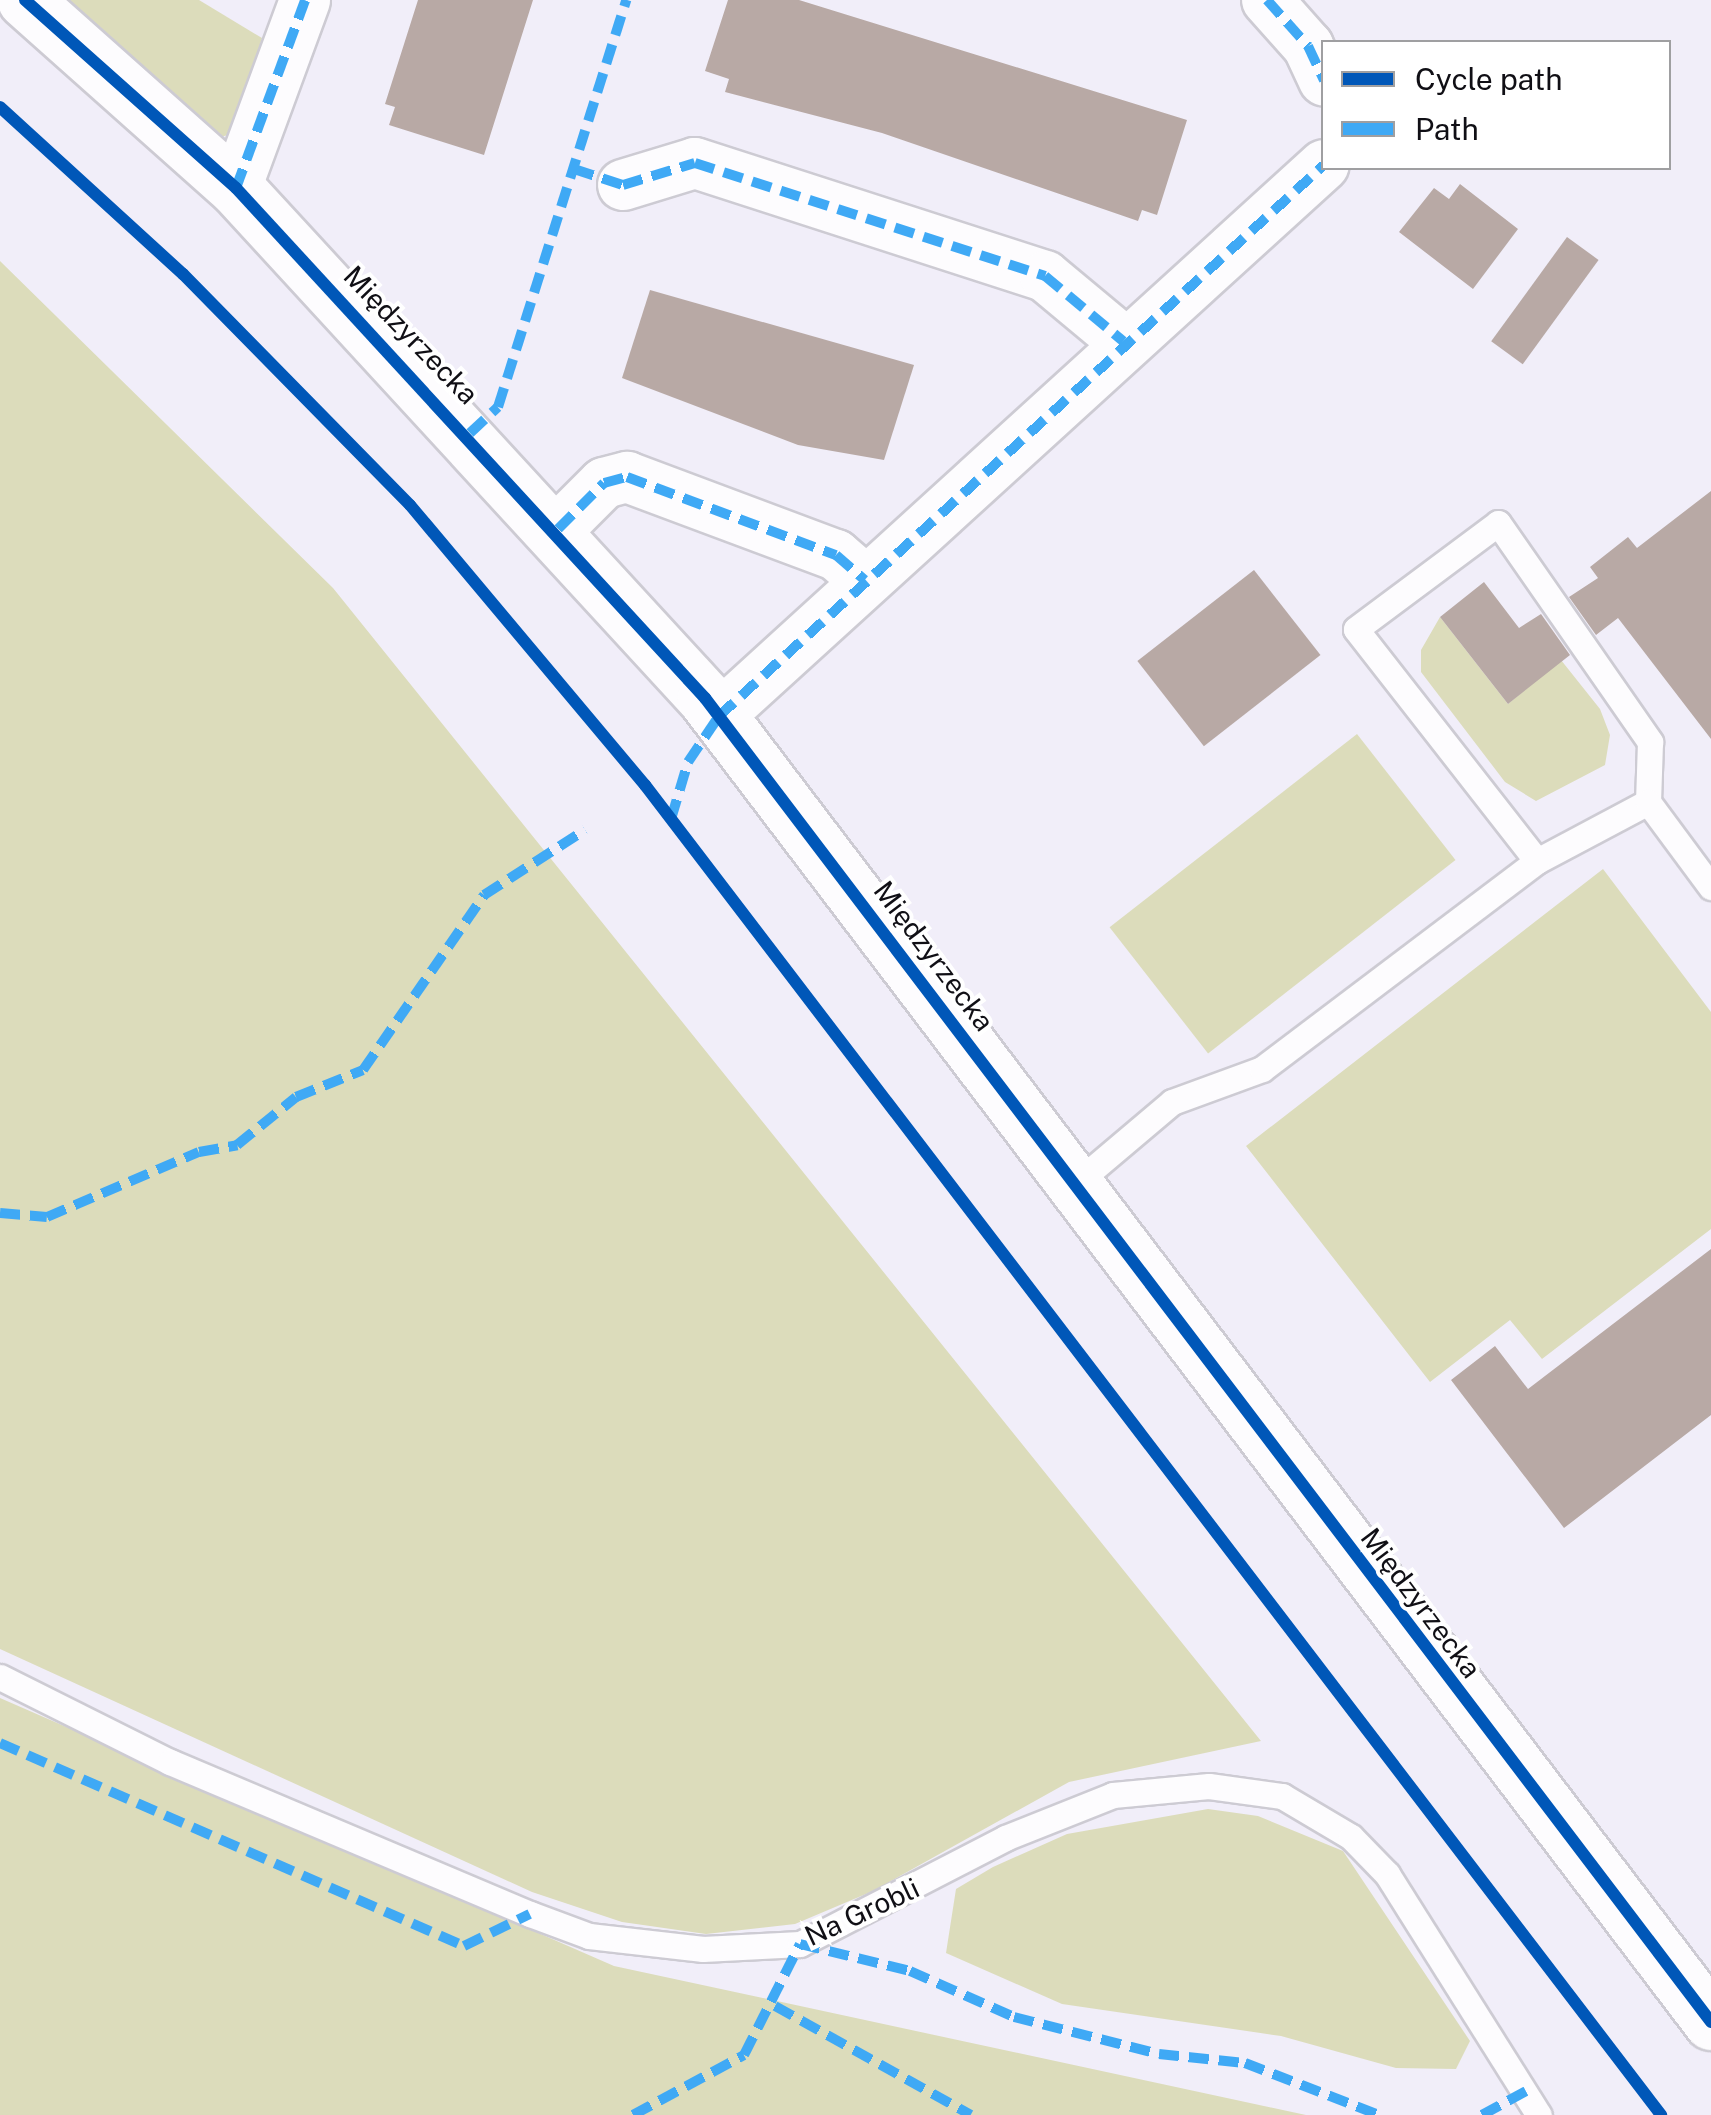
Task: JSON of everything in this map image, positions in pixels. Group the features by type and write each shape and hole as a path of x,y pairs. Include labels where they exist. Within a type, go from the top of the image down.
{"street":[{"name":"Międzyrzecka","path":"25,0 236,188 558,529 720,716 1711,2022"},
{"path":"236,188 306,0"},
{"path":"1267,0 1308,46 1321,74"},
{"path":"623,185 695,163 1045,276 1123,341"},
{"path":"720,716 1123,341 1321,168"},
{"path":"558,529 604,483 627,478 836,555 865,580"}],"lane":[{"path":"1536,861 1356,629 1498,523 1650,742 1648,802 1711,887"},
{"path":"1075,1184 1172,1102 1262,1069 1536,861 1648,802"},
{"name":"Na Grobli","path":"0,1677 170,1762 530,1914 589,1936 702,1949 800,1944 1005,1838 1113,1795 1210,1786 1282,1796 1351,1837 1386,1874 1540,2115"}],"green space":[{"path":"62,0 199,0 262,38 234,133 215,139"},
{"path":"0,261 333,588 1261,1741 1069,1782 873,1891 795,1924 706,1934 622,1922 532,1892 0,1649"},
{"path":"1440,617 1508,704 1561,660 1600,709 1610,735 1605,765 1536,801 1505,782 1421,672 1421,650"},
{"path":"1357,734 1456,860 1208,1053 1110,927"},
{"path":"1603,869 1711,1012 1711,1229 1542,1359 1510,1320 1430,1382 1246,1146"},
{"path":"0,1698 614,1966 1306,2115 0,2115"},
{"path":"1208,1809 1258,1816 1343,1851 1470,2041 1456,2069 1396,2068 1281,2036 1062,2004 946,1953 956,1889 993,1867 1067,1834"}],"building":[{"path":"418,0 533,0 484,155 389,125 395,107 385,104"},
{"path":"728,0 799,0 1187,120 1157,215 1142,210 1138,221 882,133 725,92 729,79 705,71"},
{"path":"1460,184 1518,229 1473,289 1399,232 1434,188 1449,199"},
{"path":"1567,237 1599,260 1523,364 1491,341"},
{"path":"650,290 914,365 884,460 798,445 622,378"},
{"path":"1711,491 1711,739 1618,618 1596,635 1569,597 1598,578 1590,567 1628,537 1637,548"},
{"path":"1254,570 1320,655 1204,746 1137,661"},
{"path":"1484,582 1519,628 1541,614 1570,655 1508,704 1440,617"},
{"path":"1711,1249 1711,1415 1564,1528 1451,1380 1495,1346 1528,1389"}],"marked path":[{"path":"236,188 305,0"},
{"path":"470,433 498,407 626,0"},
{"path":"1267,0 1308,46 1321,74"},
{"path":"574,169 623,185 695,163 1045,276 1123,341"},
{"path":"671,819 688,762 719,716 1321,168"},
{"path":"558,529 604,483 627,477 836,555 865,580"},
{"path":"0,1213 47,1217 199,1152 237,1145 296,1097 363,1070 484,895 585,830"},
{"path":"0,1743 464,1946 530,1914"},
{"path":"633,2115 744,2055 800,1944 910,1971 1014,2017 1159,2054 1245,2063 1379,2115"},
{"path":"775,2006 971,2115"},
{"path":"1482,2115 1526,2091"}],"cycle path":[{"path":"25,0 236,188 705,698 1711,2022"},
{"path":"0,107 183,274 410,505 645,785 1661,2115"}]}
